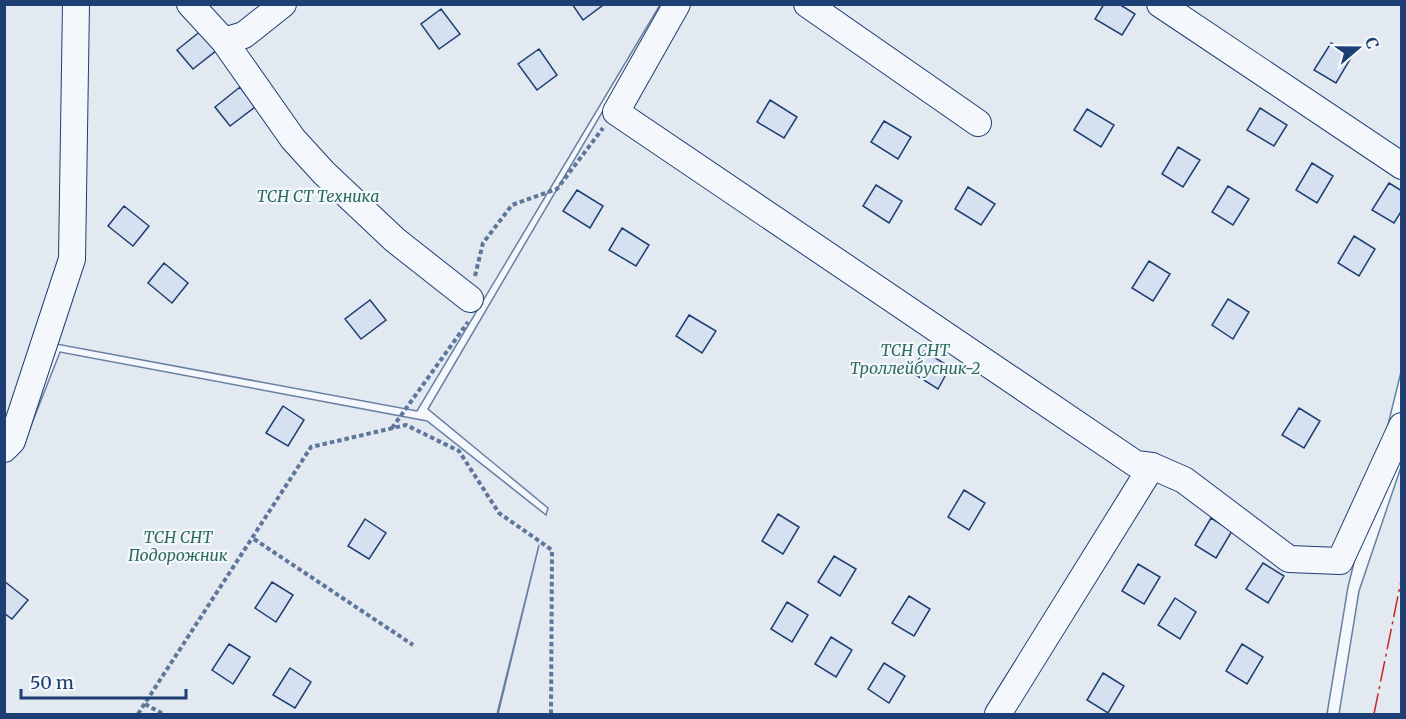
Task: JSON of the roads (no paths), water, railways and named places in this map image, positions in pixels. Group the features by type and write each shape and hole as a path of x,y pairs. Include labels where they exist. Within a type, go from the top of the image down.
{"street":[{"path":"4,449 12,441 72,259 76,4"},
{"path":"190,4 224,41 293,139 324,173 395,240 470,298"},
{"path":"224,41 244,35 283,4"},
{"path":"677,4 616,112 1136,464 1152,466 1184,480 1289,559 1340,561 1401,426"},
{"path":"807,4 978,123"},
{"path":"1160,4 1401,166"},
{"path":"998,714 1152,466"}],"park label":[{"name":"ТСН СТ Техника","path":"318,196"},
{"name":"ТСН СНТ Троллейбусник-2","path":"915,359"},
{"name":"ТСН СНТ Подорожник","path":"178,546"}]}
